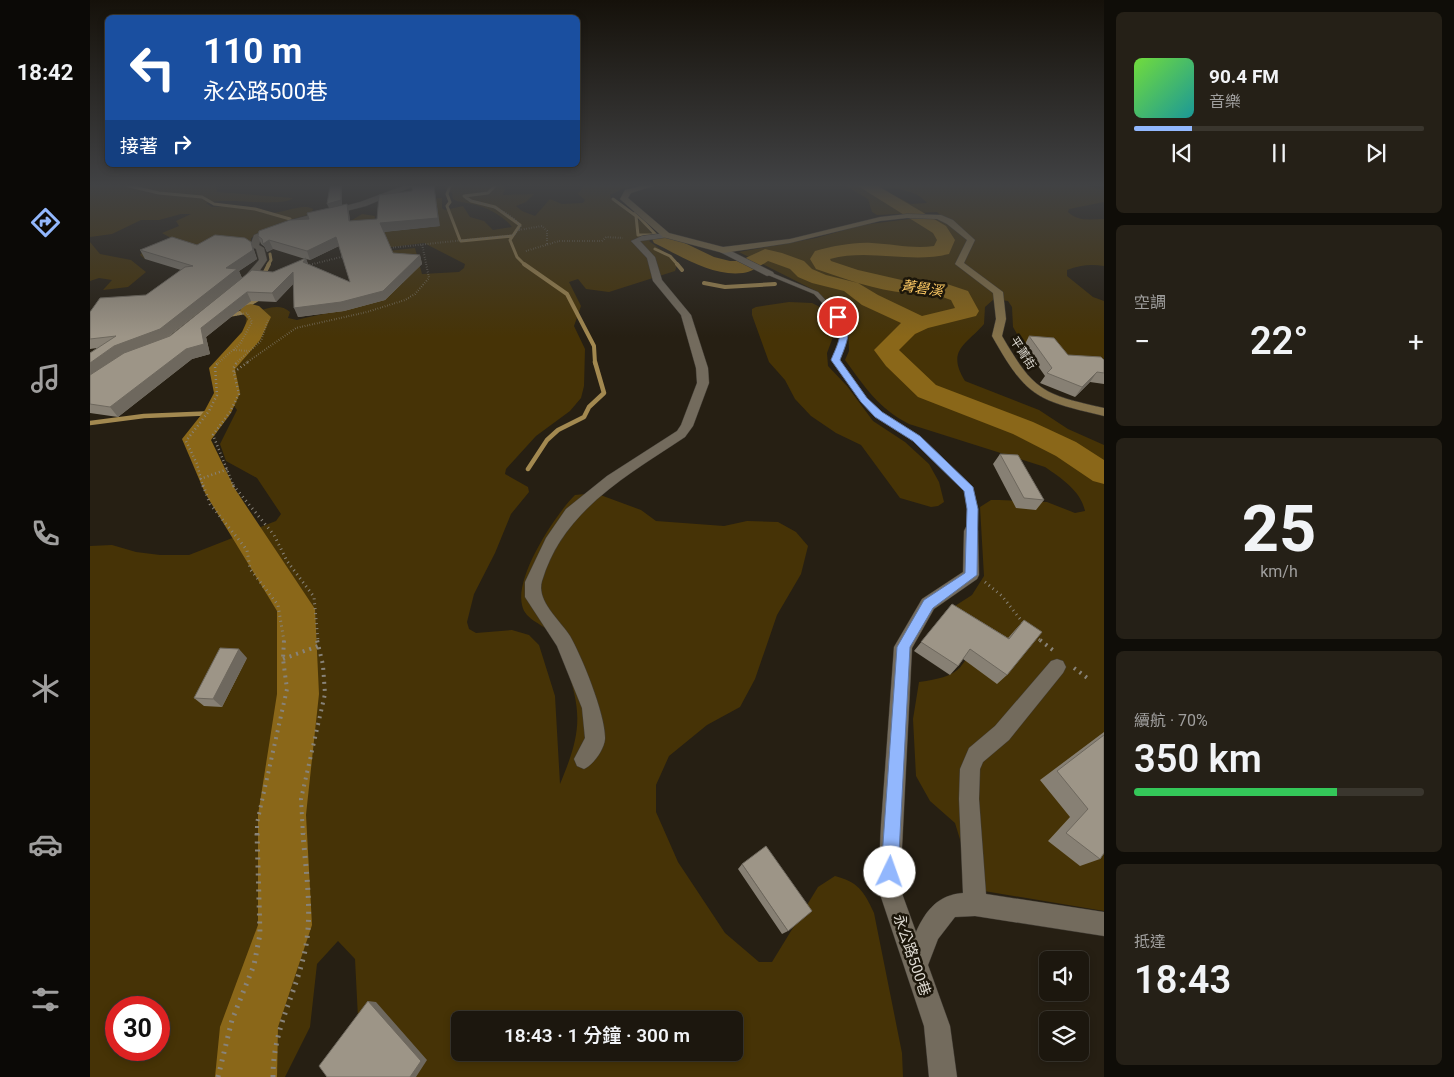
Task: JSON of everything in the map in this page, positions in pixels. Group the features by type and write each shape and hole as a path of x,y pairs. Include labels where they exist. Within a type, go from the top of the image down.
{"street":[{"path":"233,293 251,277 263,260 260,248 254,246 258,236"},
{"path":"584,759 595,740 591,708 564,642 534,597 533,582 551,542 571,513 612,479 681,434 687,426 703,383 702,368 690,323 658,281 651,257 635,241 644,237 658,238 663,236"},
{"path":"670,236 705,247 723,250 733,257 770,274"},
{"name":"平菁街","path":"723,250 790,241 809,236"},
{"name":"平菁街","path":"967,236 971,240 959,264 998,292 1001,319 997,336 1028,384 1064,402 1104,412"},
{"path":"971,575 972,531"},
{"name":"永公路500巷","path":"943,1077 937,1026 889,888 904,647 928,604 971,575"},
{"path":"975,904 969,799 970,768 976,755 1002,733 1061,661"},
{"path":"916,965 929,931 949,906 975,904 1104,924"}],"lane":[{"path":"770,274 816,293 844,323 845,336 836,360 864,400 878,414 917,438 969,490 972,509 972,531"}],"path":[{"path":"384,248 500,236"},
{"path":"547,236 547,244"},
{"path":"526,251 540,249 547,244 571,240 602,241 606,237 644,237"},
{"path":"234,372 296,328 367,312 405,300 415,294 429,278 422,244"},
{"path":"300,269 311,263 350,255"},
{"path":"218,1077 232,1020 254,965 260,934 257,823 287,689 283,659 284,641 278,605 250,569 247,550 210,504 200,479 197,464 186,442 207,413 217,395 215,366 245,338 252,322 247,313 228,316"},
{"path":"268,320 261,341 235,364 234,372 239,394 230,412 214,435 234,487 274,534 287,561 314,597 318,646 323,665 325,694 301,800 310,924 303,959 284,1012 273,1052 273,1077"},
{"path":"234,350 250,351"},
{"path":"200,479 228,469"},
{"path":"971,575 991,585 1005,598 1011,609 1035,636 1061,661 1090,680"},
{"path":"283,659 318,646"}],"shaded area":[{"path":"168,236 254,236 246,245 203,249 176,246 145,259 140,255 143,251 171,238"},
{"path":"347,236 653,236 649,241 674,259 677,265 675,271 609,292 586,289 578,279 569,282 581,306 574,326 585,349 584,386 581,398 570,411 536,436 506,469 505,474 528,487 529,492 511,514 495,553 474,594 467,622 469,629 476,633 512,630 529,635 539,645 555,696 560,784 575,738 577,711 575,697 556,639 550,632 527,615 522,605 521,593 530,563 538,547 557,517 575,495 595,493 641,510 656,521 724,526 747,521 778,522 796,532 808,546 801,574 777,615 755,679 740,707 707,725 669,756 656,785 656,812 678,862 725,933 759,962 772,962 818,887 835,876 849,881 859,888 874,913 902,1053 903,1077 361,1077 355,959 338,941 317,964 310,1027 285,1077 90,1077 90,546 112,545 136,552 160,555 189,555 276,521 281,514 257,478 226,461 220,444 237,410 229,393 229,386 233,371 246,348 246,317 268,308 280,307 290,312 288,318 297,320 353,307 380,298 403,283 403,277 379,252 415,248 422,274 459,272 464,268 465,264 424,243 345,253"},
{"path":"822,236 1104,236 1104,266 1076,267 1067,270 1067,276 1093,297 1104,301 1104,372 1024,346 1013,327 1012,307 1008,301 994,299 985,307 984,324 965,343 958,355 957,362 965,381 1039,410 1068,429 1104,445 1104,911 984,891 969,869 955,823 930,801 916,776 913,719 919,682 943,677 957,670 963,664 978,635 944,613 972,595 984,576 980,507 991,500 1047,502 1075,513 1085,511 1083,504 1075,491 1045,467 909,424 898,418 873,396 845,360 849,351 848,324 818,292 739,252"},
{"path":"90,242 100,254 131,260 146,272 128,287 103,290 112,280 99,278 90,281"},
{"path":"789,302 812,303 822,308 833,326 833,337 827,353 828,366 847,386 873,421 905,442 929,464 939,482 944,502 938,506 931,507 900,498 861,445 836,433 811,416 795,399 785,380 769,362 752,315 752,309 756,307"}],"building":[{"path":"213,236 228,236 245,238 251,242 253,250 226,268 237,269 160,329 114,346 90,363 90,353 116,336 90,339 90,312 100,298 146,295 185,267 193,266 140,250 172,237 197,245"},
{"path":"258,236 386,236 393,253 420,255 383,291 341,302 294,308 293,272 272,293 247,292 201,328 204,344 186,349 110,407 90,404 90,375 124,353 170,336 252,270 273,272 306,258 303,262 350,282 336,237 307,251 269,240 263,244 262,239"},
{"path":"1029,336 1054,338 1068,355 1101,357 1104,360 1104,373 1097,372 1082,387 1047,373 1052,368"},
{"path":"1000,454 1018,455 1044,500 1024,498"},
{"path":"952,604 1009,639 1024,620 1042,632 1007,675 970,649 958,666 921,642"},
{"path":"220,648 239,649 213,699 194,698"},
{"path":"1104,735 1104,853 1100,859 1066,833 1088,809 1057,771"},
{"path":"766,846 812,911 788,931 742,864"},
{"path":"368,1001 421,1061 410,1077 327,1077 319,1066"}],"waterway":[{"path":"459,236 460,240"},
{"path":"461,241 509,236"},
{"path":"512,236 510,240 517,257 524,264"},
{"name":"菁礐溪","path":"920,323 968,311 960,296 937,287 906,287 853,275 823,265 820,259 822,255 837,251 865,248 919,253 934,252 942,250 946,240 944,236"},
{"path":"661,239 707,261 730,267 743,267 765,255 775,257 797,265 805,273 819,279 851,287 870,300 920,323"},
{"path":"655,249 670,256 678,265"},
{"path":"268,265 271,260 270,254"},
{"path":"264,274 269,264"},
{"path":"524,264 567,294 594,346 595,363"},
{"path":"677,264 682,270"},
{"path":"704,283 725,287 775,284"},
{"path":"229,315 251,311 247,306 261,297"},
{"path":"246,1077 249,1027 285,925 282,815 298,694 296,609 221,493 196,439 217,413 227,393 222,368 252,335 260,317 251,311"},
{"name":"菁礐溪","path":"920,323 907,329 886,350 927,391 1023,428 1066,449 1104,474"},
{"path":"528,469 547,440 558,430 584,417 589,407 604,393 595,362"},
{"path":"90,423 144,416 217,413"}],"route":[{"path":"838,317 844,323 845,336 836,360 864,400 878,414 917,438 950,469 969,490 972,509 971,575 928,604 904,647 890,872"}]}
